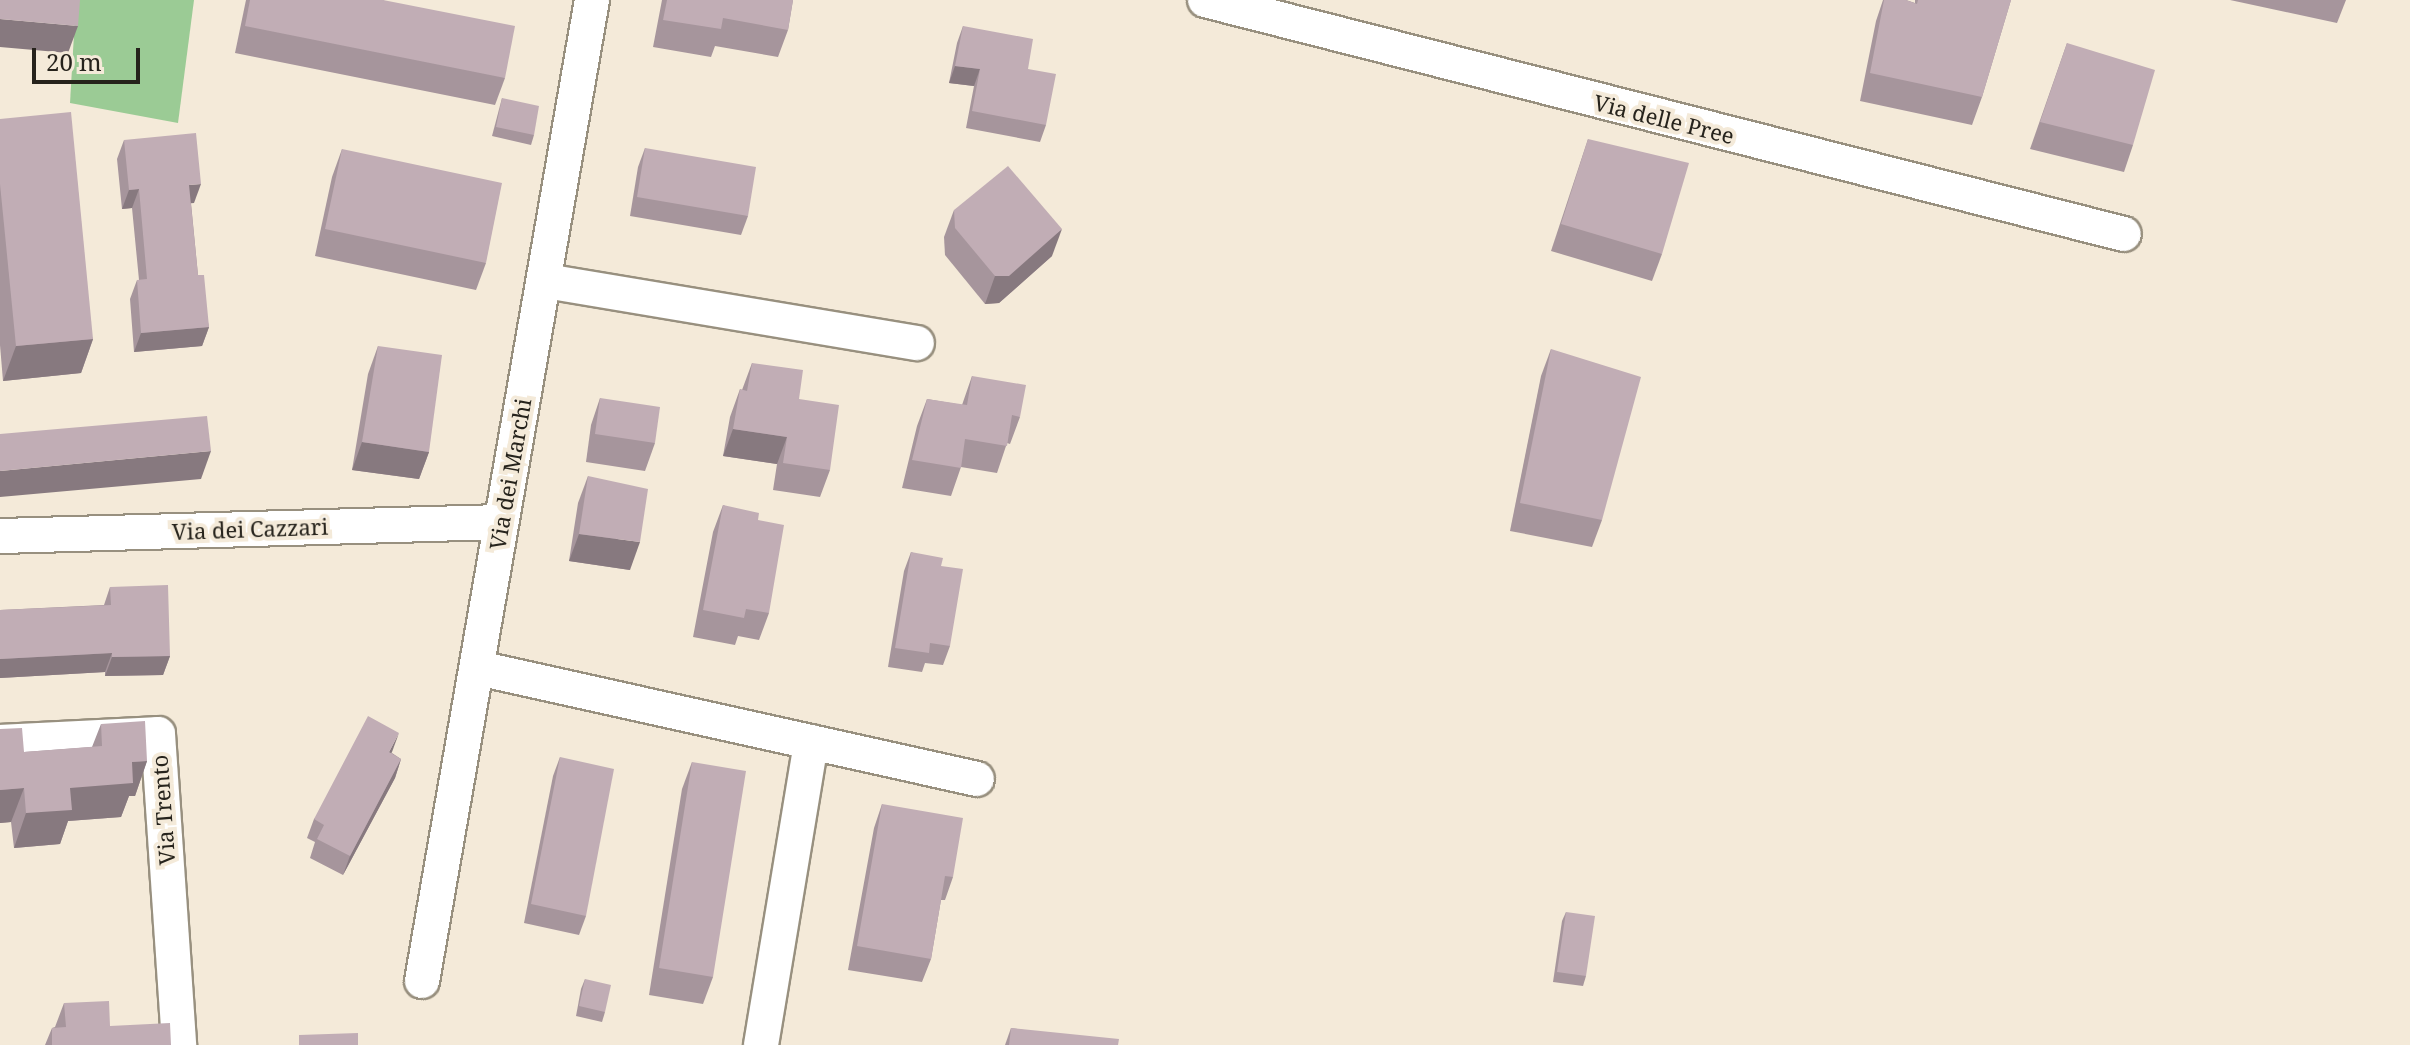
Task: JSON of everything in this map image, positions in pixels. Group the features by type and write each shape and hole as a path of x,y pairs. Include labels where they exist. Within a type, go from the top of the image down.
{"street":[{"name":"Via dei Marchi","path":"422,981 478,668 500,522 546,281 592,0"},
{"name":"Via delle Pree","path":"1205,0 2124,234"},
{"path":"546,281 917,343"},
{"name":"Via dei Cazzari","path":"0,536 500,522"},
{"path":"478,668 977,779"},
{"name":"Via Trento","path":"0,742 158,734 179,1045"},
{"path":"761,1045 811,742"}],"green space":[{"path":"76,0 194,0 178,123 70,103"}],"building":[{"path":"0,0 80,0 78,26 0,19"},
{"path":"250,0 383,0 515,26 505,78 245,26"},
{"path":"667,0 793,0 788,30 723,18 721,29 663,20"},
{"path":"1884,0 1906,0 1917,4 1918,0 2011,0 1982,97 1870,73"},
{"path":"963,26 1033,39 1028,69 1056,74 1046,125 972,111 980,69 955,66"},
{"path":"2067,43 2155,70 2133,145 2040,122"},
{"path":"502,98 539,106 534,135 496,127"},
{"path":"71,112 93,339 16,346 0,184 0,119"},
{"path":"196,133 201,184 189,185 198,275 204,275 209,327 141,333 137,280 147,279 139,189 129,190 124,140"},
{"path":"1588,139 1689,163 1662,254 1561,224"},
{"path":"645,148 756,167 748,216 637,197"},
{"path":"342,149 502,183 486,263 325,229"},
{"path":"1008,166 1062,229 1009,276 995,276 955,228 954,210"},
{"path":"378,346 442,355 429,452 362,442"},
{"path":"1551,349 1641,377 1602,520 1520,503"},
{"path":"752,363 803,370 799,399 839,405 830,470 783,463 787,437 733,429 740,389 747,391"},
{"path":"972,376 1026,385 1020,417 1012,415 1007,446 965,439 961,468 912,460 927,399 967,405"},
{"path":"600,398 660,407 655,443 595,434"},
{"path":"207,416 211,451 0,471 0,434"},
{"path":"588,476 648,489 640,542 579,534"},
{"path":"723,505 759,513 758,520 784,525 769,613 746,609 744,618 703,610"},
{"path":"911,552 943,558 941,566 963,569 950,646 930,643 929,653 895,648"},
{"path":"168,585 170,656 112,657 112,653 0,659 0,610 111,605 110,587"},
{"path":"368,716 399,733 389,752 401,759 350,856 317,839 324,825 314,819"},
{"path":"145,721 147,761 132,762 133,783 70,788 72,810 26,813 24,788 0,790 0,729 22,728 24,752 102,746 101,724"},
{"path":"560,757 614,769 586,916 531,904"},
{"path":"692,762 746,771 713,977 659,968"},
{"path":"882,804 963,818 953,877 945,876 931,959 857,946"},
{"path":"1566,912 1595,916 1586,976 1557,972"},
{"path":"585,979 611,985 605,1012 579,1006"},
{"path":"109,1001 110,1026 170,1023 171,1045 52,1045 52,1028 66,1027 64,1003"},
{"path":"1011,1028 1119,1039 1118,1045 1009,1045"},
{"path":"358,1033 358,1045 299,1045 299,1035"}]}
